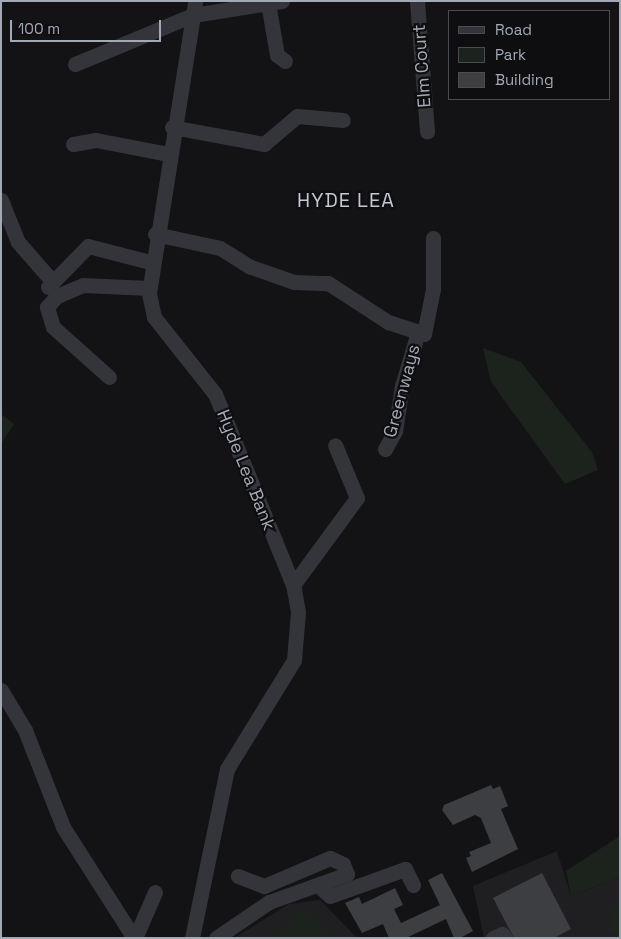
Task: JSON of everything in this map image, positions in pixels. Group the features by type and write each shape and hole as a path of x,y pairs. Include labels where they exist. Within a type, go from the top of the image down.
{"street":[{"name":"Elm Court","path":"417,1 427,132"},
{"path":"75,64 194,8 275,2 277,54 285,61"},
{"name":"Hyde Lea Bank","path":"192,938 227,769 294,660 298,612 293,585 215,394 154,317 149,288 150,262 194,8"},
{"path":"172,127 264,144 296,116 343,120"},
{"path":"73,144 96,140 168,154"},
{"path":"1,200 11,227 50,284 69,261 88,246 150,262"},
{"path":"155,234 220,248 251,267 294,282 328,283 388,322 421,333"},
{"name":"Greenways","path":"385,449 395,430 402,386 421,333 433,289 433,238"},
{"path":"109,377 53,327 47,307 57,296 82,285 149,288"},
{"path":"293,585 357,498 335,445"},
{"path":"1,690 25,730 63,827 134,938"},
{"path":"216,938 269,902 320,888 347,874 343,864 330,858 318,860 264,886 238,876"},
{"path":"320,888 330,896 406,869 413,885"},
{"path":"134,938 155,892"},
{"path":"493,938 502,934 505,938"}],"shaded area":[{"path":"557,851 571,896 620,877 620,938 484,938 473,886"},
{"path":"320,900 357,938 234,938 289,904"}],"green space":[{"path":"483,348 521,362 592,452 598,470 565,484 491,382"},
{"path":"1,414 14,424 1,444"},
{"path":"620,836 620,877 571,896 566,871"},
{"path":"611,906 620,907 620,933 609,932"},
{"path":"304,907 334,938 271,938"}],"building":[{"path":"491,785 493,789 500,786 508,806 501,809 518,849 472,872 466,858 471,856 469,852 491,843 481,818 475,815 453,825 442,810 444,805"},
{"path":"442,873 473,931 460,938 454,938 446,919 406,938 389,938 383,924 362,933 345,903 359,897 362,904 395,888 403,905 394,909 401,923 440,905 428,880"},
{"path":"542,873 571,929 554,938 514,938 493,898"}],"district":[{"name":"HYDE LEA","path":"346,200"}]}
